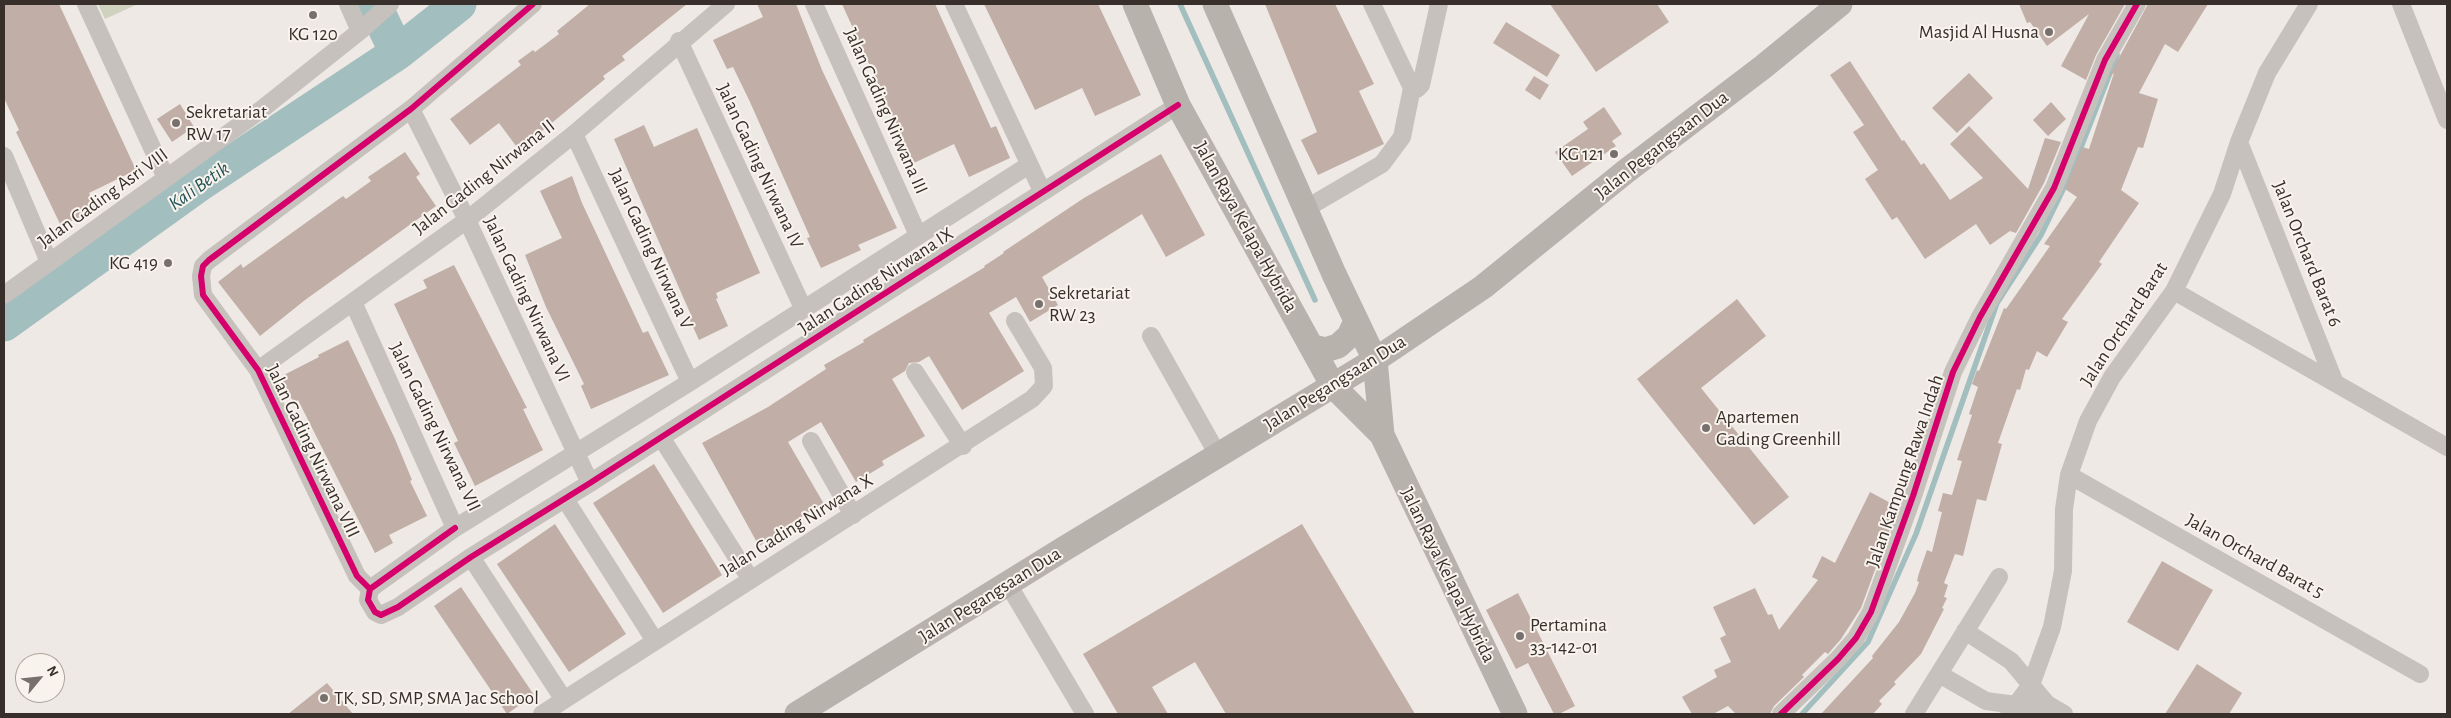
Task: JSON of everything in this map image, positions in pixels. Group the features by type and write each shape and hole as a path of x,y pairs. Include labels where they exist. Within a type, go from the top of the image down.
{"main road":[{"name":"Jalan Raya Kelapa Hybrida","path":"1135,4 1178,105 1333,386 1382,435 1515,714"},
{"name":"Jalan Raya Kelapa Hybrida","path":"1215,4 1356,321 1376,360 1382,435"},
{"name":"Jalan Pegangsaan Dua","path":"797,714 1376,360 1483,287 1625,172 1762,67 1840,4"},
{"path":"1343,292 1353,306 1377,328 1404,340"},
{"path":"1313,347 1325,350 1338,346 1349,336 1356,321"}],"street":[{"path":"86,4 166,178"},
{"path":"348,4 362,29"},
{"name":"Jalan Gading Asri VIII","path":"4,295 262,108 362,29 390,4"},
{"path":"411,109 533,4"},
{"name":"Jalan Gading Nirwana II","path":"258,370 467,220 574,134 679,42 726,4"},
{"name":"Jalan Gading Nirwana III","path":"814,4 918,235"},
{"path":"954,4 1042,191"},
{"path":"1306,208 1382,164 1402,137 1412,88 1372,4"},
{"path":"1412,88 1418,89 1422,86 1439,4"},
{"name":"Jalan Kampung Rawa Indah","path":"1781,714 1838,659 1856,638 1871,612 1913,496 1953,372 1980,316 2054,188 2105,60 2137,4"},
{"name":"Jalan Orchard Barat","path":"2012,709 2030,685 2052,627 2063,572 2064,509 2070,475 2088,421 2112,377 2174,291 2222,194 2239,142 2267,73 2309,4"},
{"path":"2401,4 2447,120"},
{"name":"Jalan Gading Nirwana IV","path":"679,42 803,308"},
{"name":"Jalan Gading Nirwana IX","path":"590,483 1178,105"},
{"name":"Jalan Gading Nirwana VIII","path":"411,109 204,266 200,285 203,295 258,370 356,576 370,589 368,600 375,612 381,615 386,614 471,557"},
{"name":"Jalan Gading Nirwana VI","path":"411,109 467,220 576,453"},
{"name":"Jalan Gading Nirwana V","path":"574,134 690,382"},
{"name":"Jalan Orchard Barat 6","path":"2239,142 2335,383"},
{"path":"4,156 49,262"},
{"name":"Jalan Gading Nirwana IX","path":"576,453 1029,165"},
{"path":"2174,291 2447,447"},
{"name":"Jalan Gading Nirwana VII","path":"353,302 455,528 576,453"},
{"name":"Jalan Gading Nirwana X","path":"542,714 962,446 1032,399 1044,386 1043,368 1015,320"},
{"path":"1150,336 1218,455"},
{"path":"915,372 962,446"},
{"path":"661,437 751,580"},
{"path":"811,441 853,515"},
{"path":"564,700 471,557 590,483 576,453"},
{"name":"Jalan Orchard Barat 5","path":"2070,475 2420,674"},
{"path":"565,499 655,641"},
{"path":"370,589 455,528"},
{"path":"1914,714 1999,577"},
{"path":"1008,584 1085,714"},
{"path":"1965,632 2011,661 2047,704 2064,714"},
{"path":"1939,674 1986,701 2012,709 2047,704"}],"green space":[{"path":"98,4 138,4 105,19"}],"building":[{"path":"4,4 59,4 136,170 89,193 97,209 61,226 16,132 19,130 4,98"},
{"path":"590,4 687,4 622,56 625,60 603,76 605,79 519,150 499,123 470,145 450,119 521,65 518,61 533,50 535,52 559,34 557,31"},
{"path":"757,4 796,4 822,70 897,228 858,245 861,250 821,268 807,238 810,237 750,102 733,67 727,69 713,40 763,17"},
{"path":"842,4 935,4 991,128 996,126 1010,158 969,177 954,144 914,163"},
{"path":"984,4 1098,4 1141,95 1095,116 1082,88 1035,110"},
{"path":"1265,4 1335,4 1374,84 1359,91 1384,144 1318,175 1301,140 1317,132"},
{"path":"1550,4 1657,4 1669,22 1596,72"},
{"path":"2019,4 2125,4 2096,55 2086,80 2061,66 2089,14 2047,46 2030,22 2027,23"},
{"path":"2148,4 2208,4 2178,52 2165,44 2139,93 2158,99 2143,148 2138,147 2121,190 2139,203 2099,262 2102,264 2062,319 2068,322 2047,357 2037,351 2029,370 2026,369 2020,390 2017,389 1998,443 2002,444 1986,501 1977,499 1963,556 1955,554 1944,583 1948,585 1944,597 1947,598 1942,608 1944,609 1921,654 1894,682 1896,684 1879,701 1882,704 1873,714 1821,714 1873,658 1872,656 1899,622 1915,593 1919,582 1917,581 1919,573 1927,550 1932,552 1942,512 1938,511 1943,493 1952,495 1962,461 1957,460 1972,415 1969,414 1978,387 1972,384 1977,370 1979,371 2004,308 2006,309 2050,246 2044,244 2077,197 2065,189 2082,147 2089,149 2114,73 2109,77"},
{"path":"1506,22 1560,55 1547,77 1493,43"},
{"path":"1850,61 1902,141 1904,140 1921,165 1924,163 1950,200 1983,178 1950,144 1969,126 2028,189 2045,138 2061,142 2044,183 2016,233 2010,231 1990,245 1976,224 1925,259 1897,217 1892,220 1865,179 1878,170 1853,132 1864,125 1830,75"},
{"path":"1969,73 1993,98 1957,133 1932,108"},
{"path":"1534,76 1549,85 1540,100 1525,90"},
{"path":"2051,102 2066,119 2048,136 2033,120"},
{"name":"Sekretariat RW 17","path":"180,104 194,127 172,142 157,119"},
{"path":"1604,107 1622,134 1612,141 1616,146 1572,176 1555,152 1588,129 1583,122"},
{"path":"644,125 654,147 697,128 760,273 716,293 718,298 716,299 728,326 699,340 689,318 692,317 614,139"},
{"path":"405,152 420,174 416,177 436,206 305,300 260,336 218,282 241,264 243,268 343,196 346,199 371,181 368,177"},
{"path":"1161,154 1205,235 1166,257 1142,214 1042,277 1058,305 1030,322 1016,297 989,313 1024,371 962,410 929,356 919,362 909,363 905,371 892,379 925,436 882,461 884,465 856,482 821,422 788,442 824,504 786,526 787,529 759,546 702,443 768,407 826,369 824,365 985,267 1003,252 1084,198"},
{"path":"572,176 582,203 643,333 648,331 669,375 591,409 581,386 584,384 546,307 525,255 562,238 540,191"},
{"path":"454,265 527,408 523,409 543,450 475,486 454,443 458,441 394,304 427,288 423,280"},
{"name":"Apartemen Gading Greenhill","path":"1737,299 1766,336 1701,388 1789,497 1754,525 1637,379"},
{"path":"348,340 395,439 412,480 410,481 427,516 389,535 393,543 375,553 298,400 294,403 280,377"},
{"path":"654,464 722,575 663,613 593,503"},
{"path":"1870,492 1898,507 1861,608 1841,639 1828,654 1825,652 1802,675 1804,677 1774,706 1770,714 1736,714 1728,706 1713,714 1692,714 1682,697 1717,677 1714,670 1731,662 1720,638 1726,635 1713,607 1755,588 1768,615 1772,614 1779,630 1818,580 1812,577 1822,556 1835,563"},
{"path":"555,524 626,634 569,672 497,564"},
{"path":"1302,524 1415,714 1226,714 1195,662 1152,687 1168,714 1118,714 1083,654"},
{"path":"2162,561 2213,590 2178,651 2127,622"},
{"path":"461,587 534,695 507,714 434,606"},
{"name":"Pertamina 33-142-01","path":"1518,593 1575,706 1559,714 1554,714 1528,663 1516,669 1486,610"},
{"path":"2197,664 2242,693 2229,714 2165,714"},
{"name":"TK, SD, SMP, SMA Jac School","path":"327,683 353,714 288,714"}],"waterway":[{"name":"Kali Betik","path":"374,4 397,53"},
{"name":"Kali Betik","path":"4,324 198,185 397,53 459,4"},
{"path":"1180,4 1315,300"},
{"path":"1802,714 1868,642 1916,534 1997,303 2041,235 2071,173 2117,55"}],"cycle path":[{"path":"370,589 357,576 258,370 203,295 201,276 203,266 411,109 533,4"},
{"path":"1781,714 1838,659 1856,638 1871,612 1913,496 1953,372 1980,317 2054,188 2105,60 2137,4"},
{"path":"455,528 370,589 368,600 375,612 381,615 398,607 471,557 590,483 1178,105"}],"place":[{"name":"KG 120","path":"313,15"},
{"name":"Masjid Al Husna","path":"2049,32"},
{"name":"Sekretariat RW 17","path":"176,123"},
{"name":"KG 121","path":"1614,154"},
{"name":"KG 419","path":"168,263"},
{"name":"Sekretariat RW 23","path":"1039,304"},
{"name":"Apartemen Gading Greenhill","path":"1706,428"},
{"name":"Pertamina 33-142-01","path":"1520,636"},
{"name":"TK, SD, SMP, SMA Jac School","path":"324,698"}]}
